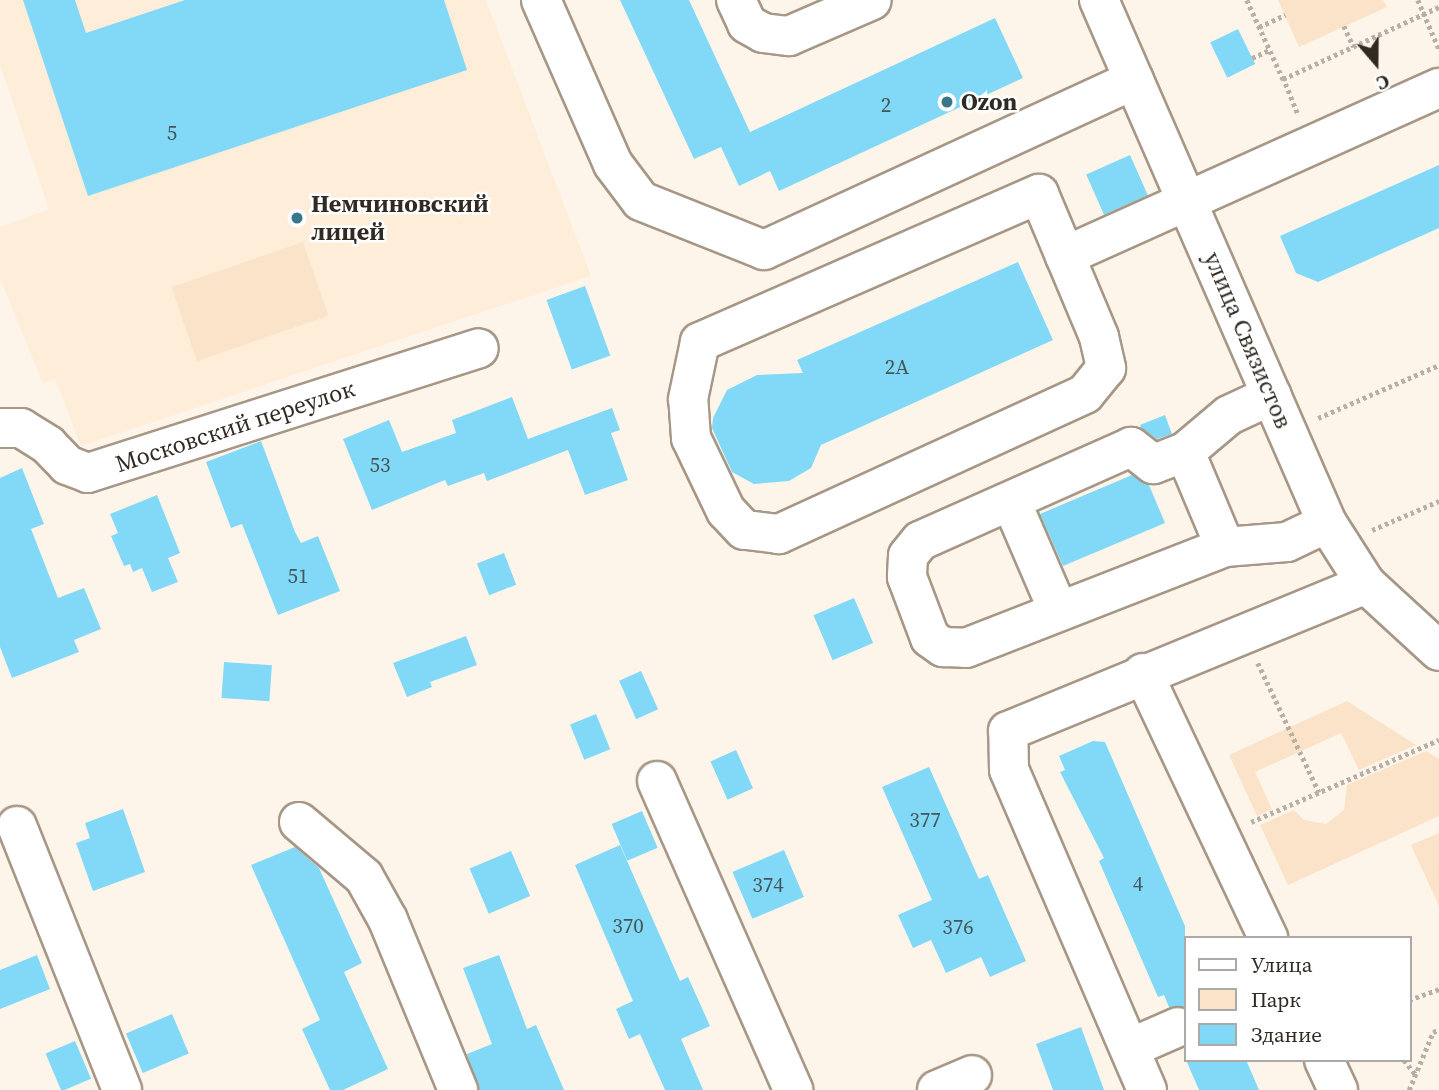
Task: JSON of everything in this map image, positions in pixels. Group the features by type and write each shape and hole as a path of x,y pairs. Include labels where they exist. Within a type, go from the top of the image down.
{"street":[{"path":"541,0 613,164 642,201 764,250 1134,80"},
{"path":"736,0 747,24 763,33 789,36 872,0"},
{"name":"улица Связистов","path":"1099,0 1333,534 1367,584 1439,651"},
{"path":"1065,256 1439,88"},
{"path":"1038,194 1065,256 1099,337 1106,368 1084,394 779,534 744,530 726,511 691,438 688,399 700,342 1038,194"},
{"name":"Московский переулок","path":"0,428 21,428 48,445 67,465 88,473 479,348"},
{"path":"1272,395 1229,415 1185,452 1153,464 1131,447 920,541 908,556 907,577 930,638 943,647 965,648 1057,608 1225,547 1287,542 1333,534"},
{"path":"1185,452 1225,547"},
{"path":"1012,501 1057,608"},
{"path":"1147,1090 1009,770 1008,731 1143,673 1367,584"},
{"path":"1143,673 1267,936"},
{"path":"657,782 793,1090"},
{"path":"299,821 364,877 388,920 458,1090"},
{"path":"17,826 122,1090"},
{"path":"1130,1048 1178,1027"},
{"path":"1325,1062 1338,1090"},
{"path":"937,1090 972,1074"}],"path":[{"path":"1247,0 1312,146"},
{"path":"1418,0 1439,49"},
{"path":"1283,79 1439,7"},
{"path":"1259,27 1285,15"},
{"path":"1344,26 1354,47"},
{"path":"1252,58 1269,50"},
{"path":"1287,432 1439,365"},
{"path":"1333,534 1439,501"},
{"path":"1244,635 1319,792"},
{"path":"1220,836 1439,740"},
{"path":"1411,999 1439,989"},
{"path":"1409,1090 1433,1032 1439,1030"},
{"path":"1406,1062 1416,1075"}],"shaded area":[{"name":"Немчиновский лицей","path":"0,0 486,0 591,276 81,446 55,379 43,384 0,278 0,227 49,209 0,65"}],"green space":[{"path":"1278,0 1383,0 1387,7 1299,47"},
{"path":"303,242 328,316 197,361 172,287"},
{"path":"1347,701 1416,745 1359,770 1341,733 1255,772 1272,809 1257,816 1229,755"},
{"path":"1426,751 1439,759 1439,816 1288,885 1260,825 1294,810 1304,820 1326,824 1344,810 1347,785"},
{"path":"1439,833 1439,906 1411,845"}],"building":[{"path":"23,0 75,0 86,33 185,0 444,0 467,70 88,196"},
{"path":"620,0 689,0 750,132 995,18 1023,78 779,191 770,171 739,186 721,147 694,159"},
{"path":"1238,29 1255,64 1227,78 1210,43"},
{"path":"1130,155 1148,195 1104,215 1086,175"},
{"path":"1439,165 1439,228 1318,282 1296,273 1280,236"},
{"path":"1018,262 1053,340 821,445 811,468 789,481 754,484 732,472 712,428 713,418 727,390 757,375 803,373 797,360"},
{"path":"585,286 610,356 572,370 546,300"},
{"path":"512,397 528,439 612,408 620,430 611,433 628,480 585,495 568,450 487,481 484,473 448,486 445,480 372,510 343,439 389,420 402,452 456,433 452,420"},
{"path":"1165,415 1172,434 1157,439 1141,428 1140,425"},
{"path":"261,441 295,532 301,543 318,536 340,591 278,615 242,524 231,528 206,462"},
{"path":"22,468 44,524 31,529 58,598 84,588 101,629 74,640 79,652 12,678 0,647 0,478"},
{"path":"1132,475 1149,485 1165,523 1063,566 1040,514"},
{"path":"157,495 180,553 168,558 178,582 152,592 142,568 133,572 130,564 124,566 111,536 118,533 110,514"},
{"path":"504,553 516,585 489,595 477,563"},
{"path":"854,598 873,643 833,660 813,615"},
{"path":"466,636 477,665 430,682 432,687 407,697 393,663"},
{"path":"224,662 272,665 269,701 221,698"},
{"path":"641,671 658,709 636,719 619,681"},
{"path":"596,714 610,749 584,760 570,724"},
{"path":"1093,741 1105,742 1185,926 1184,1007 1169,1007 1164,995 1158,997 1099,861 1104,858 1060,772 1065,770 1059,756"},
{"path":"736,750 753,788 728,800 710,761"},
{"path":"929,767 979,879 988,875 1026,961 990,977 981,957 946,973 931,940 913,948 898,915 932,900 882,787"},
{"path":"123,809 145,872 93,891 76,843 90,838 85,823"},
{"path":"642,811 658,848 627,861 612,824"},
{"path":"620,845 680,981 688,977 710,1026 681,1039 703,1090 665,1090 640,1034 629,1039 616,1009 633,1001 575,865"},
{"path":"295,847 319,868 362,963 344,972 388,1069 343,1090 330,1090 302,1029 320,1020 251,865"},
{"path":"784,850 804,897 752,919 732,872"},
{"path":"511,851 530,896 489,914 470,869"},
{"path":"37,955 50,989 0,1009 0,970"},
{"path":"499,955 527,1029 536,1025 564,1090 479,1090 467,1054 492,1044 463,968"},
{"path":"172,1014 189,1054 143,1073 126,1034"},
{"path":"1081,1027 1104,1090 1053,1090 1036,1044"},
{"path":"75,1041 91,1079 61,1090 46,1054"},
{"path":"1187,1062 1247,1062 1259,1090 1199,1090"}],"place":[{"name":"Ozon","path":"947,102"},
{"name":"Немчиновский лицей","path":"297,218"}]}
